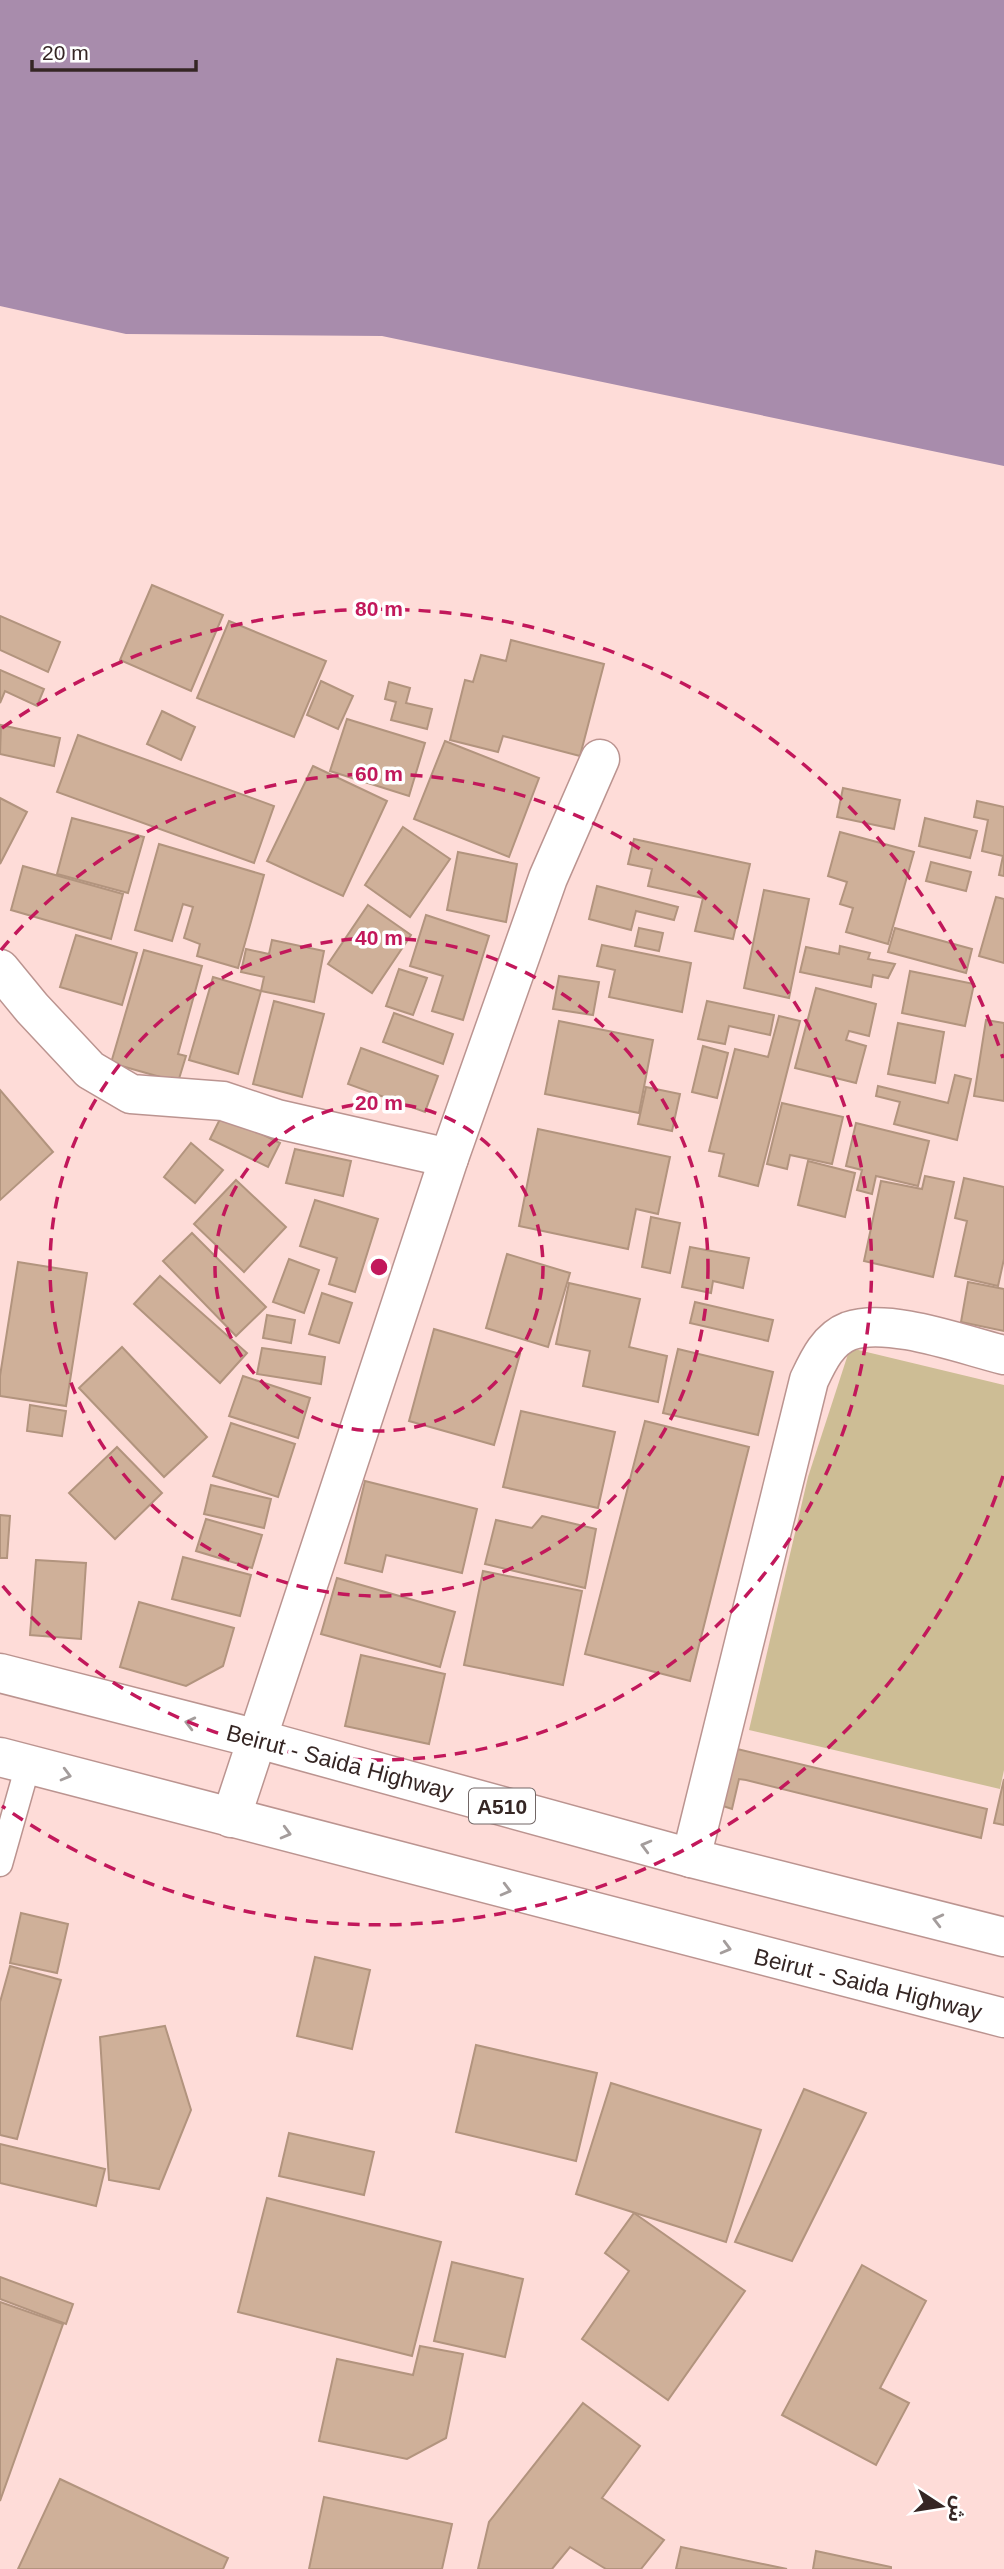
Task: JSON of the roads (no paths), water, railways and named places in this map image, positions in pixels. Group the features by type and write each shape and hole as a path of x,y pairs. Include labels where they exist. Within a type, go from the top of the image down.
{"main road":[{"path":"231,1818 449,1158 548,878 600,759"},
{"path":"0,969 90,1070 131,1094 223,1101 277,1118 449,1158"},
{"path":"691,1858 809,1380 822,1353 848,1332 874,1327 897,1328 1004,1355"},
{"name":"Beirut - Saida Highway","path":"0,1673 258,1739 691,1858 1004,1937"},
{"name":"Beirut - Saida Highway","path":"14,1761 1004,2018"}],"lane":[{"path":"0,1864 14,1761"}]}
